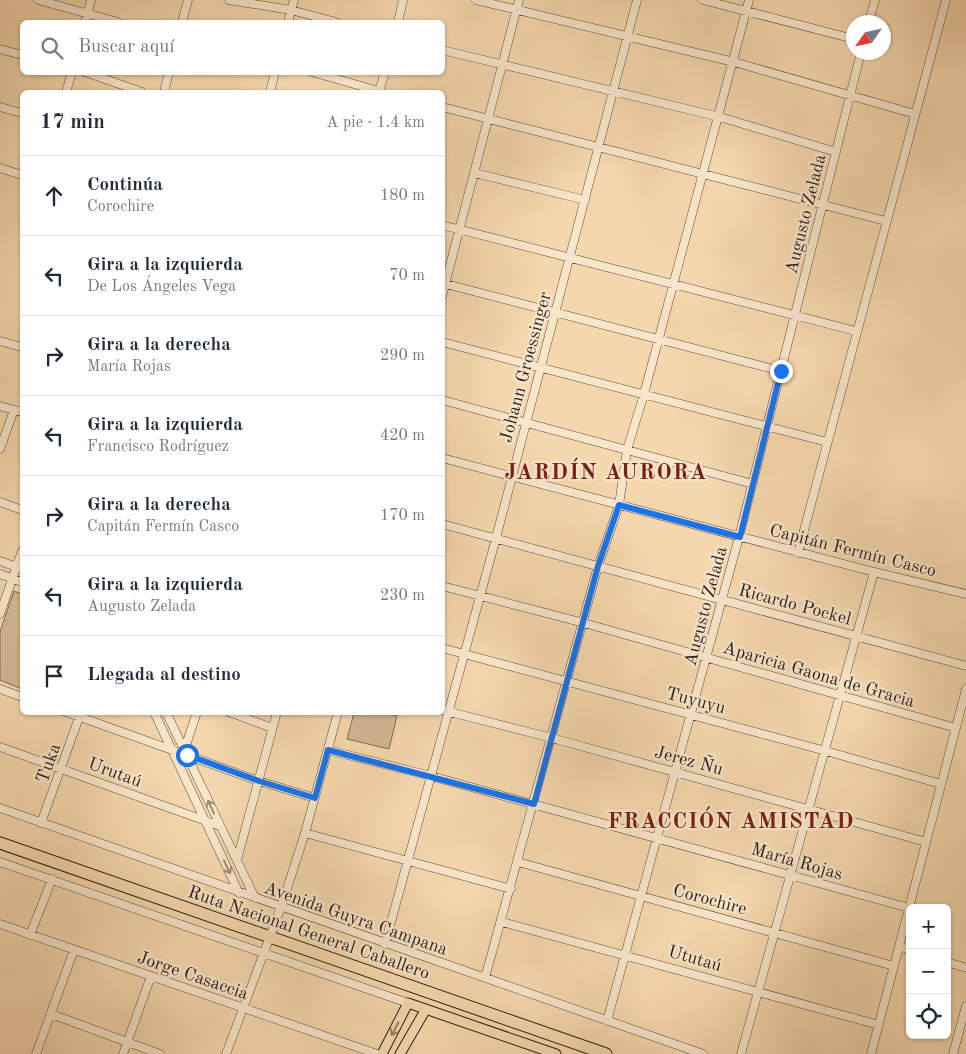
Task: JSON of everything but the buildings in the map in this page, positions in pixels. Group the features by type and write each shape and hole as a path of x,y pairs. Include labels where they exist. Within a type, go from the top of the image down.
{"highway":[{"name":"Ruta Nacional General Caballero","path":"0,843 606,1054"}],"main road":[{"path":"382,1054 408,1003 556,1054"},
{"path":"400,1054 426,1009"}],"street":[{"path":"38,0 111,20"},
{"path":"86,20 92,0"},
{"path":"183,20 188,0"},
{"path":"229,0 291,10 328,20"},
{"path":"288,20 294,0"},
{"path":"399,20 404,0"},
{"path":"476,0 734,62 915,114"},
{"path":"445,280 475,173 519,0"},
{"name":"Johann Groessinger","path":"445,711 464,654 496,538 636,0"},
{"path":"703,0 846,37"},
{"path":"485,978 502,922 598,566 619,505 627,450 644,394 672,283 720,117 750,0"},
{"path":"871,15 875,0"},
{"path":"798,553 856,330 946,0"},
{"path":"0,48 20,54"},
{"path":"445,51 720,117 836,152"},
{"name":"Augusto Zelada","path":"607,1020 740,537 859,60"},
{"path":"67,90 71,75"},
{"path":"94,75 136,90"},
{"path":"164,90 168,75"},
{"path":"270,90 274,75"},
{"path":"322,75 373,90"},
{"path":"380,90 384,75"},
{"path":"0,107 20,113"},
{"path":"445,108 886,221"},
{"path":"0,168 20,174"},
{"path":"475,173 585,200"},
{"path":"445,226 856,330"},
{"path":"445,283 781,371"},
{"path":"0,341 20,346"},
{"path":"445,343 827,442"},
{"path":"445,401 753,484"},
{"path":"0,406 20,412"},
{"path":"0,449 14,410"},
{"name":"Capitán Fermín Casco","path":"445,459 798,553 966,594"},
{"path":"0,502 20,509"},
{"name":"Ricardo Pockel","path":"445,525 966,666"},
{"path":"0,561 20,568 13,578 0,614"},
{"path":"741,1054 874,572"},
{"path":"0,574 20,581"},
{"name":"Aparicia Gaona de Gracia","path":"445,587 841,694 956,728"},
{"name":"Tuyuyu","path":"445,649 826,751 941,784"},
{"path":"0,689 20,696"},
{"path":"910,904 966,689"},
{"name":"Jerez Ñu","path":"445,711 552,738 926,842"},
{"path":"81,715 259,781 315,798"},
{"name":"Tuka","path":"41,823 81,715"},
{"path":"155,715 239,893"},
{"path":"167,715 255,898"},
{"path":"184,752 196,715"},
{"path":"237,715 272,728"},
{"path":"237,860 276,715"},
{"path":"226,1054 263,953 271,937 306,833 337,715"},
{"name":"Johann Groessinger","path":"385,944 431,776 444,715"},
{"name":"Urutaú","path":"0,746 220,826"},
{"name":"María Rojas","path":"328,750 534,804 906,907"},
{"name":"Avenida Guyra Campana","path":"0,808 281,908 703,1054"},
{"path":"306,833 511,889"},
{"path":"0,862 408,1003"},
{"name":"Corochire","path":"518,862 894,966"},
{"path":"30,934 52,879"},
{"path":"871,1054 906,919"},
{"name":"Ututaú","path":"502,922 879,1025"},
{"name":"Jorge Casaccia","path":"0,924 377,1054"},
{"path":"899,946 907,949"},
{"path":"36,1054 74,950"},
{"path":"951,963 966,968"},
{"path":"123,1054 152,976"},
{"path":"953,1054 966,1006"},
{"path":"51,1014 160,1054"}],"shaded area":[{"path":"14,591 20,593 20,688 0,680 0,632"},
{"path":"353,715 397,716 389,749 347,739"}],"district":[{"name":"JARDÍN AURORA","path":"606,471"},
{"name":"FRACCIÓN AMISTAD","path":"731,820"}],"route":[{"path":"187,755 259,781 315,798 328,750 534,804 598,566 619,505 740,537 781,371"}]}
